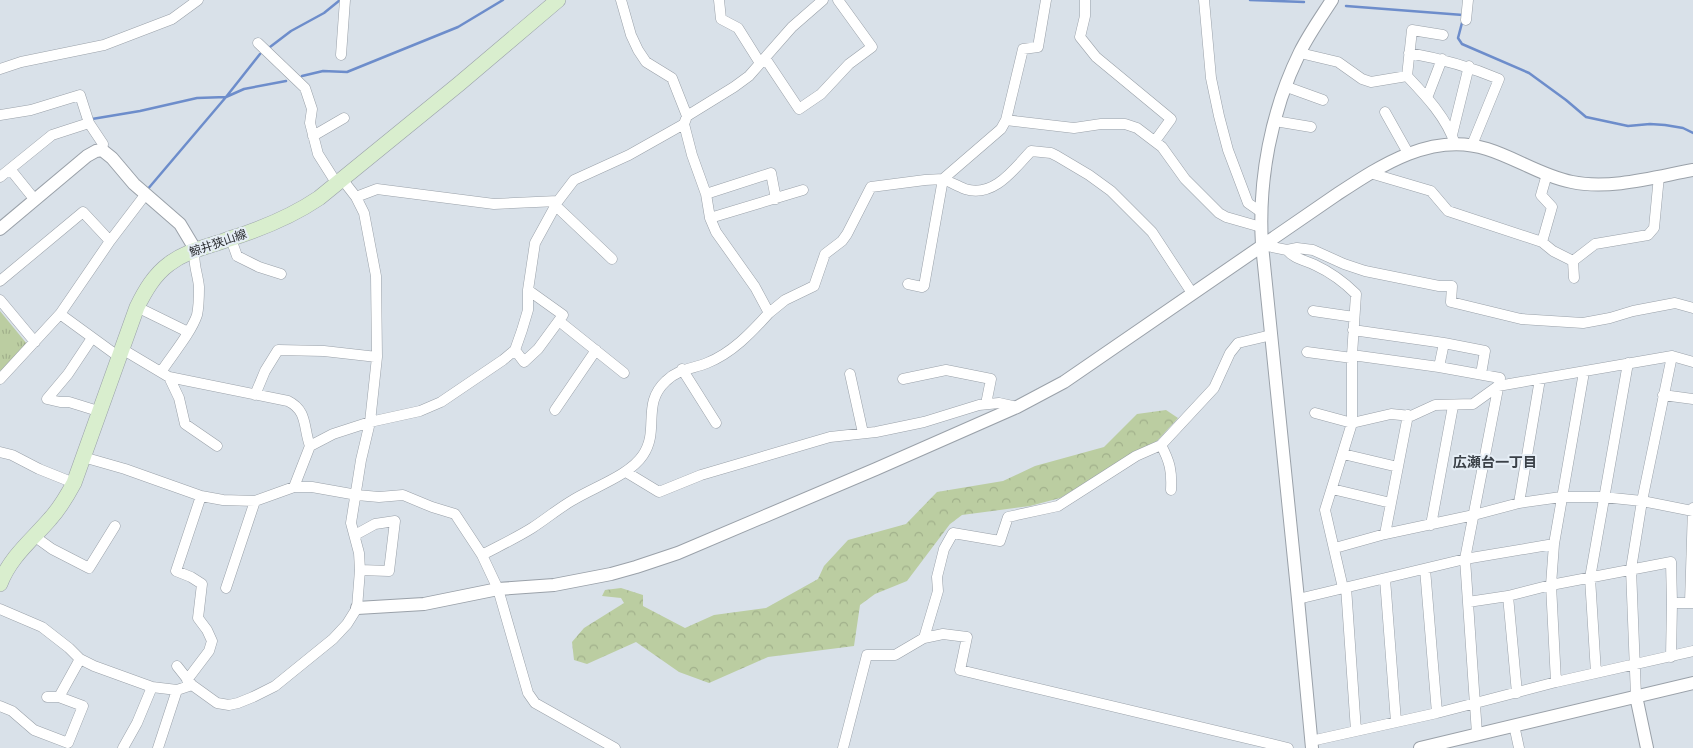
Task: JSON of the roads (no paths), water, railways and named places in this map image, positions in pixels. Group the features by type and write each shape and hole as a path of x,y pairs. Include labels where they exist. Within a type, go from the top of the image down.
{"main road":[{"name":"鯨井狭山線","path":"1,581 19,552 59,509 74,483 98,411 137,307 157,275 173,261 194,249 263,228 301,210 340,181 465,79 558,0"}],"street":[{"path":"0,69 21,62 104,45 172,19 198,0"},
{"path":"341,55 345,0"},
{"path":"621,0 631,35 638,50 646,62 672,78 686,120 692,155 706,194 710,218 716,232 755,287 769,313"},
{"path":"719,0 720,19 738,28 799,109 821,94 848,64 872,47 838,0"},
{"path":"294,487 310,446 333,434 370,422 420,411 441,402 488,372 515,350 528,310 528,290 535,243 557,204 574,180 629,155 686,120 734,87 749,76 792,27 823,0"},
{"path":"908,284 924,286 943,179 1001,129 1006,120 1023,49 1038,47 1046,0"},
{"path":"1085,0 1085,16 1080,37 1096,58 1171,119 1155,141"},
{"path":"1204,0 1211,78 1219,116 1234,166 1248,203 1261,212"},
{"path":"1332,0 1312,30 1286,87 1275,121 1266,163 1261,212 1262,246 1311,745 1356,731 1693,651"},
{"path":"1466,20 1468,0"},
{"path":"1443,36 1412,30 1407,76 1427,98 1453,140"},
{"path":"177,666 190,683 217,703 229,705 238,703 282,681 333,639 347,624 357,608 360,570 359,553 351,523 357,495 361,460 370,422 377,357 376,276 364,213 356,197 318,154 310,123 312,109 305,88 258,43"},
{"path":"1300,53 1338,62 1362,79 1371,82 1407,76"},
{"path":"1409,53 1469,66 1499,79 1472,145"},
{"path":"1427,98 1442,59"},
{"path":"1453,140 1469,66"},
{"path":"1286,87 1323,100"},
{"path":"0,115 31,110 80,95 89,123 103,144 102,150"},
{"path":"1385,112 1408,154"},
{"path":"314,136 344,118"},
{"path":"1006,120 1074,128 1101,124 1125,124 1137,128 1162,147 1185,179 1219,213 1226,217 1261,227"},
{"path":"1275,121 1311,127"},
{"path":"0,177 52,135 89,123"},
{"path":"357,608 424,604 498,589 554,584 606,575 678,553 876,469 1017,407 1064,382 1370,173 1390,161 1408,154 1453,140 1488,149 1547,174 1572,182 1589,184 1606,184 1693,170"},
{"path":"0,229 87,156 102,150 112,158 145,194 172,215 180,224 194,249 192,259 197,270 197,315 165,374"},
{"path":"482,555 532,528 572,500 626,472 642,458 648,448 656,391 682,369 706,363 725,353 747,337 784,300 814,286 825,254 842,241 847,234 871,187 943,179 967,190 981,190 1001,183 1031,151 1051,153 1101,183 1152,232 1192,293"},
{"path":"10,169 35,200"},
{"path":"706,194 771,172 776,199"},
{"path":"1370,173 1431,191 1448,211 1542,242 1553,252 1573,261"},
{"path":"1542,242 1552,207 1541,195 1547,174"},
{"path":"1573,261 1595,244 1648,235 1654,228 1659,176"},
{"path":"356,197 378,188 494,204 557,204 612,259"},
{"path":"710,218 803,190"},
{"path":"0,378 60,314 145,194"},
{"path":"0,281 84,212 110,241"},
{"path":"231,238 237,256 259,267 280,274"},
{"path":"1262,246 1288,250 1297,248 1313,250 1365,271 1439,286 1452,286 1451,302 1522,319 1583,323 1675,303 1693,308"},
{"path":"1288,250 1292,256 1314,264 1345,282 1356,294 1352,356 1352,423 1325,510 1345,588 1356,731"},
{"path":"1573,261 1574,278"},
{"path":"515,350 524,362 538,349 563,315 528,290"},
{"path":"0,300 35,342"},
{"path":"137,307 188,332"},
{"path":"1313,311 1354,317"},
{"path":"60,314 92,338 165,374 288,402 297,406 303,414 306,435 310,446"},
{"path":"560,321 624,373"},
{"path":"1353,330 1486,351 1481,374"},
{"path":"924,638 938,591 937,577 944,550 953,533 1000,541 1008,517 1058,506 1136,456 1160,445 1214,388 1230,353 1238,343 1271,335"},
{"path":"92,338 68,374 47,398 60,402 70,402 98,411"},
{"path":"1440,367 1444,343"},
{"path":"255,396 265,371 278,350 324,351 377,357"},
{"path":"554,410 596,350"},
{"path":"1308,352 1440,367 1500,378 1465,560 1477,734"},
{"path":"1315,413 1352,423 1391,414 1411,416 1435,405 1473,404 1498,386 1672,356 1693,362"},
{"path":"1647,748 1636,696 1631,569 1642,501 1672,356"},
{"path":"1596,673 1590,578 1628,363"},
{"path":"682,369 716,423"},
{"path":"903,379 946,370 991,379 986,404"},
{"path":"1556,682 1550,585 1561,497 1584,372"},
{"path":"165,374 179,398 185,424 217,446"},
{"path":"850,374 864,433"},
{"path":"1519,503 1540,378"},
{"path":"1663,395 1693,399"},
{"path":"626,472 659,492 701,475 830,437 924,422 979,405 998,403 1017,407"},
{"path":"1431,525 1453,406"},
{"path":"1385,534 1408,416"},
{"path":"1160,445 1168,457 1172,471 1172,490"},
{"path":"0,452 12,455 38,469 74,483"},
{"path":"1343,454 1398,467"},
{"path":"83,458 125,469 201,496 223,500 255,501 294,487 312,487 379,497 403,495 432,508 454,514 482,555 498,589 528,694 535,703 615,748"},
{"path":"1332,489 1391,503"},
{"path":"0,609 42,627 80,659 94,666 152,686 177,690 190,683 209,651 212,641 198,618 202,584 176,571 201,496"},
{"path":"1335,548 1385,534 1431,525 1519,503 1561,497 1604,497 1642,501 1693,510 1691,603 1672,603"},
{"path":"226,588 255,501"},
{"path":"355,535 375,524 395,521 390,571 360,570"},
{"path":"34,536 52,549 89,568 116,526"},
{"path":"1298,599 1465,560 1554,544"},
{"path":"1468,602 1508,596 1550,585 1671,562 1671,657"},
{"path":"1425,569 1437,713"},
{"path":"1385,579 1396,722"},
{"path":"1508,596 1517,693"},
{"path":"843,748 867,656 895,655 924,638 943,634 966,637 960,670 1288,748"},
{"path":"59,697 80,659"},
{"path":"1420,748 1693,683"},
{"path":"123,748 137,723 152,686"},
{"path":"158,748 177,690"},
{"path":"0,706 12,711 34,730 68,743 83,706 59,697 47,697"},
{"path":"1514,725 1519,748"}],"waterway":[{"path":"270,47 291,31 324,13 340,0"},
{"path":"302,76 323,71 347,72 458,27 503,0"},
{"path":"1250,0 1304,2"},
{"path":"1346,6 1463,15"},
{"path":"1463,19 1458,38 1462,44 1529,73 1586,117 1628,126 1665,125 1683,128 1693,133"},
{"path":"147,190 260,54"},
{"path":"92,119 140,111 197,98 226,97 244,89 286,81"}],"district":[{"name":"広瀬台一丁目","path":"1495,462"}]}
